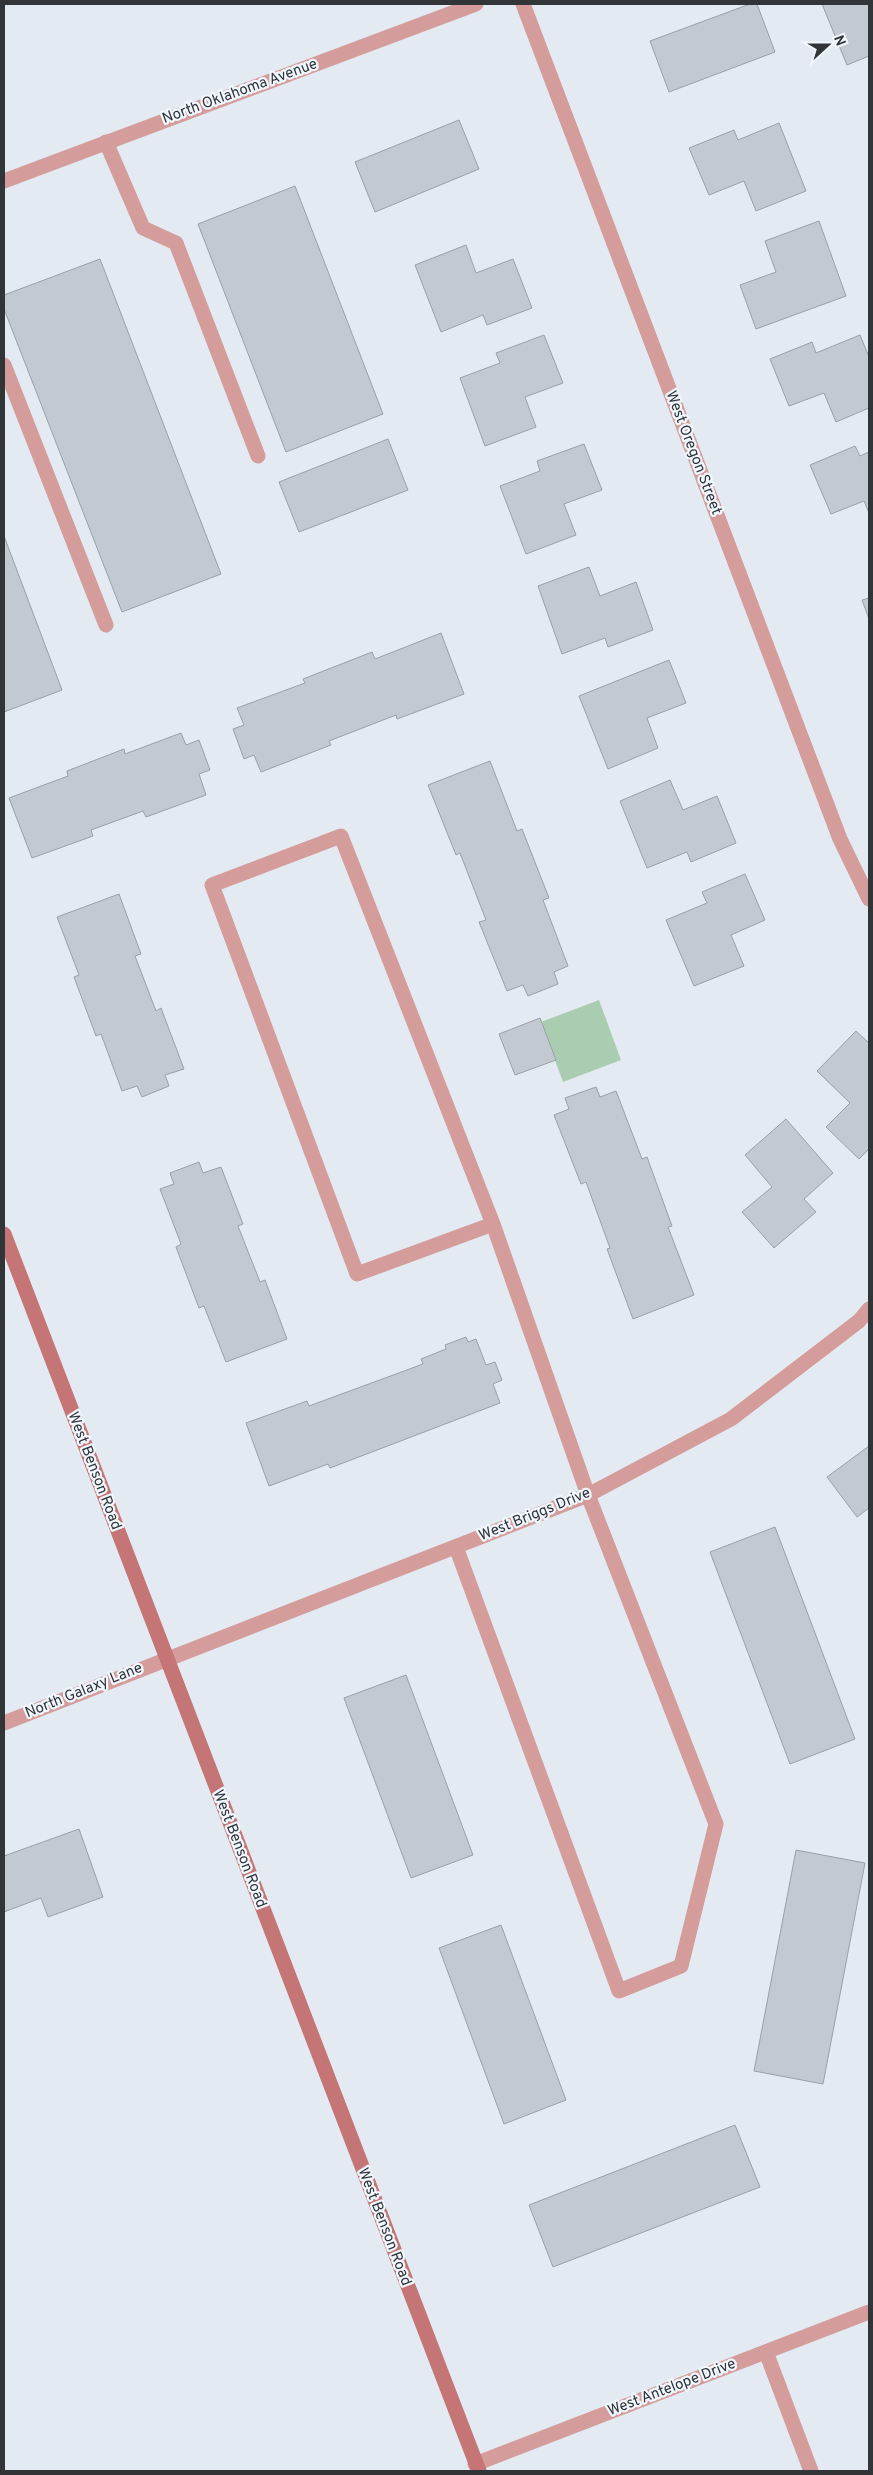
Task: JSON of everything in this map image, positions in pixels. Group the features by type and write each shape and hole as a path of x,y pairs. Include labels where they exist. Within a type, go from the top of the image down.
{"main road":[{"name":"West Benson Road","path":"4,1234 477,2469"}],"street":[{"name":"North Oklahoma Avenue","path":"4,181 476,4"},
{"name":"West Oregon Street","path":"523,4 840,839 869,899"},
{"path":"106,142 143,228 176,243 258,456"},
{"path":"4,365 106,625"},
{"path":"456,1547 619,1991 681,1966 716,1824 588,1495 492,1224 341,836 212,885 357,1274 492,1224"},
{"name":"West Briggs Drive","path":"165,1658 588,1495 731,1419 859,1321 869,1309"},
{"name":"North Galaxy Lane","path":"4,1723 165,1658"},
{"name":"West Antelope Drive","path":"477,2469 869,2312"},
{"path":"766,2352 811,2471"}],"green space":[{"path":"599,1000 621,1060 563,1082 541,1022"}],"building":[{"path":"750,4 757,4 775,52 669,92 650,41"},
{"path":"822,4 869,4 869,56 847,65"},
{"path":"459,120 479,169 375,212 355,162"},
{"path":"779,123 806,191 756,211 744,181 709,195 689,148 734,130 738,140"},
{"path":"295,186 383,414 286,452 198,224"},
{"path":"819,221 846,296 756,329 740,285 776,272 765,241"},
{"path":"466,245 476,273 513,259 532,308 487,325 483,315 441,332 415,265"},
{"path":"100,259 221,574 122,612 4,309 4,295"},
{"path":"544,335 563,383 525,397 536,427 485,446 460,378 500,363 496,353"},
{"path":"860,335 869,357 869,408 836,422 824,393 789,406 770,359 812,342 816,353"},
{"path":"388,439 408,490 299,532 279,482"},
{"path":"584,444 602,490 564,504 576,535 526,554 500,486 540,471 537,461"},
{"path":"855,446 860,456 869,452 869,513 864,501 831,514 810,465"},
{"path":"4,536 62,690 4,712"},
{"path":"589,567 600,596 636,582 653,630 608,647 605,638 562,654 538,586"},
{"path":"869,598 869,619 862,600"},
{"path":"441,633 464,694 397,719 396,715 329,741 331,745 261,772 254,755 244,759 233,729 244,725 237,708 305,683 303,679 372,652 375,659"},
{"path":"669,660 686,703 647,718 658,748 608,769 579,696"},
{"path":"181,733 186,745 199,740 210,770 199,774 206,795 146,817 143,811 91,830 93,836 32,858 9,798 68,776 67,771 124,749 125,754"},
{"path":"490,761 517,831 522,829 549,898 543,900 568,966 554,972 558,984 528,996 523,985 507,991 479,922 486,920 460,853 456,855 428,785"},
{"path":"670,780 683,810 717,796 736,843 691,862 687,852 647,868 620,801"},
{"path":"745,874 765,920 731,935 744,966 694,986 666,920 707,903 702,892"},
{"path":"119,894 141,954 135,956 156,1011 161,1008 184,1069 165,1075 169,1086 142,1097 137,1086 122,1091 101,1034 96,1036 74,977 79,975 57,917"},
{"path":"540,1018 556,1060 515,1075 499,1034"},
{"path":"856,1031 869,1043 869,1149 859,1159 826,1127 850,1103 817,1071"},
{"path":"596,1087 600,1097 616,1091 642,1159 647,1157 672,1226 668,1227 694,1295 633,1319 607,1249 610,1248 586,1182 581,1184 554,1115 569,1109 565,1098"},
{"path":"786,1119 833,1173 804,1199 816,1212 774,1248 742,1212 772,1187 745,1155"},
{"path":"199,1162 203,1173 221,1167 243,1224 238,1226 260,1282 265,1280 287,1339 226,1362 204,1306 199,1308 176,1247 181,1244 160,1189 174,1184 170,1173"},
{"path":"466,1337 468,1342 476,1339 486,1365 495,1362 502,1380 493,1384 500,1403 330,1468 328,1464 269,1486 246,1423 307,1401 309,1406 423,1364 421,1359 446,1349 445,1345"},
{"path":"869,1446 869,1508 857,1517 827,1477"},
{"path":"775,1527 855,1739 790,1764 710,1552"},
{"path":"406,1675 473,1855 411,1878 344,1698"},
{"path":"79,1829 103,1897 48,1917 41,1898 4,1912 4,1856"},
{"path":"796,1850 865,1863 823,2084 754,2071"},
{"path":"501,1925 566,2100 504,2124 439,1948"},
{"path":"735,2125 760,2187 553,2267 529,2205"}]}
